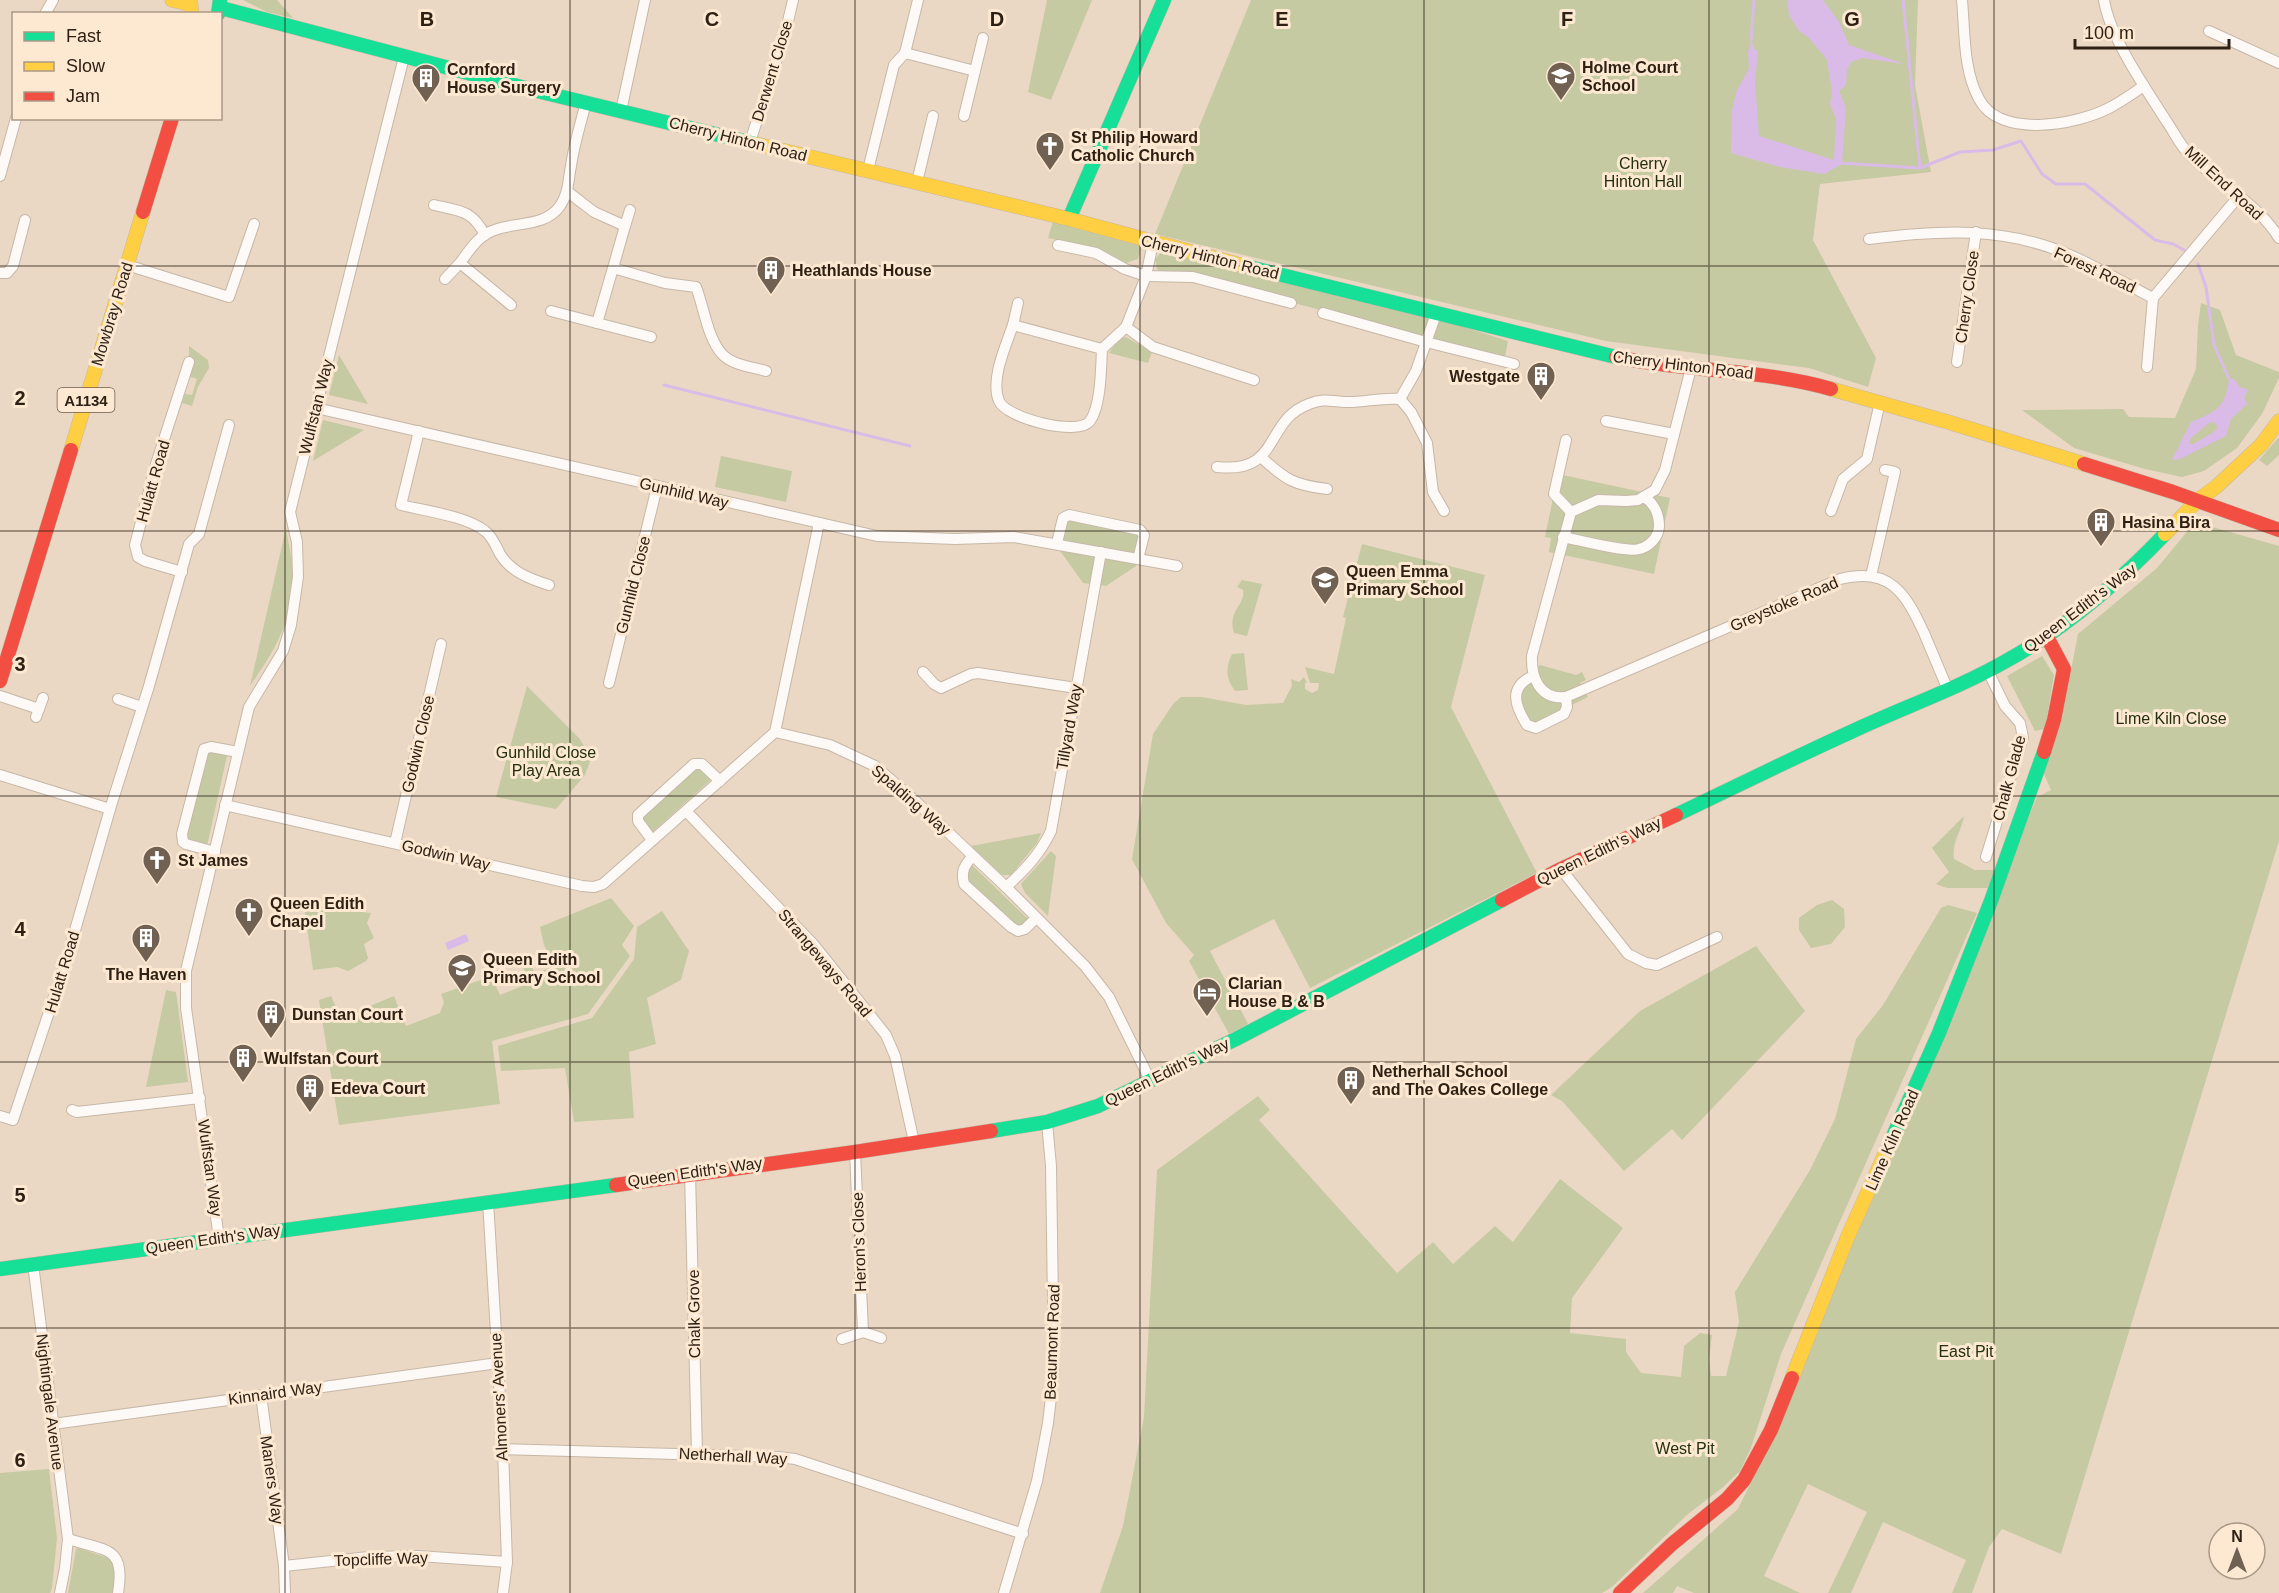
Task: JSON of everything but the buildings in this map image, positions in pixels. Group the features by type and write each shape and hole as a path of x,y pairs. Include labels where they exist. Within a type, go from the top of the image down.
{"street":[{"path":"172,0 190,6"},
{"path":"621,111 645,0"},
{"name":"Derwent Close","path":"750,142 785,34 793,0"},
{"path":"868,170 894,64 905,53 918,0"},
{"path":"1069,219 1164,0"},
{"path":"1962,0 1970,79 1980,102 1988,112 1998,118 2020,124 2084,118 2109,108 2144,86"},
{"name":"Mill End Road","path":"2104,0 2118,38 2144,86 2187,152 2277,231"},
{"name":"Cherry Hinton Road","path":"220,7 404,57 1069,219 1153,243 1629,360 1788,379 1880,402 2198,500 2279,530"},
{"path":"2209,31 2279,63"},
{"path":"964,116 983,38"},
{"path":"905,53 975,71"},
{"name":"Wulfstan Way","path":"219,1238 186,1008 186,971 249,707 283,651 291,625 298,577 297,542 291,512 404,57"},
{"path":"445,279 477,241 485,235 492,231 537,221 552,215 561,204 567,192 586,102"},
{"path":"917,183 933,116"},
{"path":"0,176 15,120"},
{"name":"Mowbray Road","path":"0,681 171,120"},
{"path":"567,192 594,212 625,225"},
{"name":"Forest Road","path":"1869,239 1928,231 1976,231 2022,239 2070,255 2153,297 2239,196"},
{"path":"434,205 468,213 478,221 485,235"},
{"path":"597,323 630,210"},
{"path":"0,273 6,273 13,266 25,220"},
{"path":"127,265 229,297 254,225"},
{"name":"Cherry Close","path":"1958,362 1976,231"},
{"path":"1018,303 996,388 999,402 1017,416 1069,428 1082,427 1090,422 1096,402 1102,349 1126,327 1146,276 1153,243"},
{"name":"Cherry Hinton Road","path":"1058,244 1096,253 1125,269 1146,276 1193,278 1291,303"},
{"path":"460,263 512,305"},
{"path":"613,268 650,279 696,287 711,330 722,353 738,363 766,371"},
{"path":"2147,367 2153,297"},
{"path":"551,311 651,337"},
{"path":"1323,313 1426,342 1514,363"},
{"path":"1400,399 1416,371 1436,314"},
{"path":"1013,325 1102,349"},
{"path":"1126,327 1153,347 1254,380"},
{"name":"Hulatt Road","path":"182,572 145,561 138,556 135,544 156,464 189,362"},
{"path":"1533,676 1520,686 1515,697 1518,712 1527,725 1536,728 1564,714 1567,706 1566,697 1559,698 1542,690 1533,676 1532,656 1571,512 1598,500 1626,501 1644,497 1655,490 1662,478 1691,368"},
{"path":"1217,466 1233,468 1251,465 1262,458 1282,426 1299,409 1308,404 1326,399 1346,402 1383,398 1400,399 1411,412 1427,442 1433,492 1444,511"},
{"path":"1830,505 1843,479 1867,459 1880,402"},
{"name":"Gunhild Way","path":"316,408 877,536 955,539 1014,537 1177,566"},
{"path":"1606,421 1674,435"},
{"name":"Queen Edith's Way","path":"0,1269 855,1152 1047,1122 1098,1106 1151,1082 1562,869 1854,730 1988,671 2047,637 2136,566 2198,500 2216,487 2261,445 2279,421"},
{"name":"Hulatt Road","path":"0,1116 13,1120 67,958 189,544 199,534 229,425"},
{"path":"419,431 401,506 474,524 488,532 504,560 516,572 549,585"},
{"path":"1566,440 1554,494 1571,512"},
{"path":"1262,458 1285,479 1305,486 1328,489"},
{"path":"1885,470 1895,472 1871,576 1888,582 1900,591 1911,605 1948,690"},
{"name":"Gunhild Close","path":"609,683 657,487"},
{"path":"1563,537 1636,550 1649,545 1655,538 1659,527 1657,513 1650,501 1644,497"},
{"path":"1057,543 1063,518 1069,515 1140,530 1144,535 1138,559"},
{"path":"775,732 819,523"},
{"name":"Tillyard Way","path":"1006,887 1043,849 1051,831 1101,552"},
{"name":"Greystoke Road","path":"1566,697 1840,579 1858,575 1871,576"},
{"name":"Lime Kiln Road","path":"1620,1593 1672,1544 1727,1499 1744,1480 1771,1430 1848,1236 1939,1033 2036,780 2054,720 2064,669 2047,637"},
{"name":"Godwin Close","path":"395,843 441,644"},
{"name":"Chalk Glade","path":"1986,856 2023,737 2020,723 2005,706 1988,671"},
{"path":"923,672 941,688 971,674 978,674 1076,688"},
{"path":"0,696 39,708"},
{"path":"118,699 142,707"},
{"name":"Godwin Way","path":"225,805 594,887 603,884 775,732"},
{"name":"Spalding Way","path":"775,732 830,745 874,766 912,798 1085,966 1109,997 1151,1082"},
{"path":"214,852 183,842 182,834 204,748 211,747 238,752"},
{"path":"652,840 638,821 638,815 694,764 702,764 720,782"},
{"path":"0,775 110,809"},
{"name":"Strangeways Road","path":"686,811 814,945 886,1035 895,1056 914,1142"},
{"path":"972,856 964,866 962,875 964,884 1018,931 1025,929 1036,918"},
{"path":"1562,869 1628,954 1646,963 1657,965 1718,937"},
{"name":"Wulfstan Way","path":"72,1110 77,1112 200,1098"},
{"name":"Beaumont Road","path":"1004,1593 1023,1534 1039,1469 1048,1423 1054,1371 1051,1166 1047,1122"},
{"name":"Heron's Close","path":"855,1152 862,1332"},
{"name":"Chalk Grove","path":"690,1173 698,1454"},
{"name":"Almoners' Avenue","path":"488,1201 503,1449 507,1562 503,1593"},
{"name":"Nightingale Avenue","path":"33,1264 68,1539 60,1593"},
{"path":"842,1339 862,1332 881,1338"},
{"name":"Kinnaird Way","path":"53,1424 498,1363"},
{"name":"Maners Way","path":"261,1395 284,1566"},
{"name":"Netherhall Way","path":"503,1449 795,1459 1023,1534"},
{"path":"68,1539 109,1552 117,1559 121,1566 118,1593"},
{"name":"Topcliffe Way","path":"284,1566 369,1557 418,1556 507,1562"},
{"path":"284,1566 285,1593"}],"green space":[{"path":"243,0 277,0 293,18 267,12"},
{"path":"1047,0 1092,0 1051,100 1028,92"},
{"name":"Cherry Hinton Hall","path":"1251,0 1918,0 1915,85 1931,172 1820,184 1813,240 1876,358 1868,387 1809,368 1606,341 1155,234"},
{"path":"1053,221 1142,245 1138,259 1126,263 1103,250 1048,238"},
{"path":"1162,251 1427,315 1508,341 1505,357 1180,274 1165,275 1157,269 1155,259"},
{"path":"2201,303 2220,310 2236,355 2279,372 2279,378 2262,414 2237,448 2204,471 2182,477 2145,469 2074,448 2022,410 2123,409 2129,417 2175,418 2196,369"},
{"path":"1126,337 1152,352 1148,363 1109,353 1118,340"},
{"path":"189,346 208,360 209,368 198,387 192,406 182,403 185,394 192,395 197,379 185,375 189,361"},
{"path":"339,355 368,404 329,395"},
{"path":"323,420 364,430 313,461"},
{"path":"2279,437 2279,455 2267,466 2259,460"},
{"path":"721,456 792,471 786,502 715,487"},
{"path":"1558,474 1670,498 1654,574 1549,552 1551,538 1545,537"},
{"path":"1062,518 1144,535 1136,566 1106,586 1083,583 1058,548"},
{"name":"East Pit","path":"2195,522 2279,546 2279,841 2061,1554 2002,1529 1989,1547 1972,1593 1952,1593 1966,1560 1883,1522 1851,1593 1828,1593 1867,1512 1808,1484 1764,1576 1800,1593 1694,1593 1677,1586 1673,1593 1643,1593 1738,1509 1766,1451 2037,797 2051,790 2043,772 2061,723 2078,634 2157,568"},
{"path":"286,528 293,569 290,607 275,647 250,686"},
{"path":"1362,544 1485,575 1451,707 1537,873 1310,988 1274,919 1210,951 1248,1024 1229,1034 1189,961 1194,955 1166,923 1132,859 1153,734 1173,704 1181,697 1202,697 1246,705 1283,703 1292,686 1291,679 1299,682 1304,677 1307,683 1305,683 1305,689 1312,693 1318,690 1319,683 1310,683 1305,667 1334,674 1346,618 1343,617"},
{"path":"1242,580 1262,584 1247,636 1234,633 1232,625 1242,600 1243,590 1237,587"},
{"path":"1244,653 1248,690 1235,691 1228,678 1228,664 1232,654"},
{"path":"2042,656 2054,675 2045,729 2035,731 2007,676"},
{"path":"1540,665 1576,675 1582,672 1586,680 1580,683 1588,697 1531,725 1519,704 1522,685"},
{"name":"Gunhild Close Play Area","path":"527,686 580,739 591,759 585,775 556,809 496,797"},
{"path":"207,751 227,756 207,846 186,839"},
{"path":"694,764 715,776 648,836 638,814"},
{"path":"1964,816 1955,842 1954,859 1975,870 1995,870 1989,888 1947,888 1936,884 1949,872 1932,848"},
{"path":"1041,833 1037,843 1011,875 1002,875 971,846"},
{"path":"1051,851 1056,856 1048,916 1025,893 1021,884"},
{"path":"972,865 1029,920 1020,927 1013,924 971,885 965,873"},
{"path":"611,898 634,926 622,945 630,956 588,1014 492,1041 500,1104 339,1125 319,1000 331,996 339,1014 351,1010 353,1013 394,996 406,1026 440,1013 444,1002 441,994 506,971 509,976 494,982 500,995 529,983 522,964 530,961 535,974 554,966 544,945 540,927"},
{"path":"1832,900 1844,909 1845,927 1831,944 1811,948 1799,930 1799,918 1817,905"},
{"path":"304,905 371,913 367,923 374,938 364,944 368,958 366,961 348,971 337,967 313,970"},
{"name":"West Pit","path":"1948,905 1977,913 1781,1354 1751,1448 1740,1471 1688,1514 1612,1587 1602,1593 1100,1593 1123,1526 1144,1417 1157,1170 1258,1096 1270,1110 1259,1120 1397,1273 1433,1242 1453,1264 1495,1226 1513,1242 1560,1179 1623,1228 1572,1298 1570,1333 1626,1339 1626,1352 1641,1373 1681,1377 1684,1346 1700,1333 1712,1335 1709,1359 1711,1376 1726,1376 1739,1322 1735,1292 1810,1170 1835,1119 1856,1039 1883,1005 1941,908"},
{"path":"662,911 689,951 681,980 647,998 656,1044 629,1052 634,1118 574,1122 565,1068 501,1071 498,1046 592,1018 634,959 637,927"},
{"path":"1756,946 1805,1011 1682,1140 1672,1129 1624,1171 1562,1101 1551,1095 1640,1011"},
{"path":"166,990 176,992 188,1082 146,1087"},
{"path":"49,1469 57,1538 52,1588 50,1593 0,1593 0,1473"},
{"path":"76,1549 111,1559 115,1564 117,1593 68,1593"}],"shaded area":[{"path":"1787,0 1823,0 1839,22 1849,45 1904,64 1863,58 1851,62 1847,70 1846,85 1839,91 1846,108 1842,164 1824,174 1780,167 1731,153 1732,110 1737,90 1749,69 1748,51 1751,38 1754,49 1758,51 1755,82 1759,136 1834,160 1836,119 1830,104 1832,92 1827,60 1809,38 1799,31 1789,15"},
{"path":"2229,379 2234,379 2240,387 2248,390 2244,397 2247,404 2231,419 2226,436 2180,459 2172,460 2191,422 2218,407 2228,388","holes":["2210,422 2215,423 2218,427 2214,432 2189,444 2190,439"]},
{"path":"466,934 469,941 448,950 445,943"}],"waterway":[{"path":"1751,40 1754,0"},
{"path":"1903,0 1920,168"},
{"path":"1840,163 1920,168 1960,152 1993,150 2021,141 2042,174 2056,184 2085,184 2155,240 2173,244 2186,251"},
{"path":"2198,264 2206,287 2214,345 2229,379"},
{"path":"664,385 910,446"}],"traffic: fast":[{"path":"218,12 220,0"},
{"path":"1069,219 1164,0"},
{"path":"221,8 525,88 756,144"},
{"path":"1241,265 1616,357"},
{"path":"1676,815 2006,661 2050,634 2090,604 2165,534"},
{"path":"1885,1154 1939,1033 1991,901 2044,752"},
{"path":"991,1131 1047,1122 1098,1106 1236,1039 1502,900"},
{"path":"0,1269 616,1185"}],"traffic: slow":[{"path":"172,0 189,4"},
{"path":"190,0 192,12"},
{"path":"756,144 1069,219 1241,265"},
{"path":"71,450 143,212"},
{"path":"1831,389 2084,464"},
{"path":"2165,534 2198,500 2216,487 2261,445 2279,421"},
{"path":"1792,1378 1848,1236 1885,1154"}],"traffic: jam":[{"path":"143,212 171,120"},
{"path":"1616,357 1670,366 1805,382 1831,389"},
{"path":"0,681 71,450"},
{"path":"2084,464 2173,492 2279,530"},
{"path":"2044,752 2054,720 2064,669 2047,637"},
{"path":"1502,900 1561,869 1676,815"},
{"path":"616,1185 991,1131"},
{"path":"1620,1593 1672,1544 1727,1499 1744,1480 1771,1430 1792,1378"}],"place":[{"name":"Holme Court School","path":"1561,102"},
{"name":"Cornford House Surgery","path":"426,104"},
{"name":"St Philip Howard Catholic Church","path":"1050,172"},
{"name":"Heathlands House","path":"771,296"},
{"name":"Westgate","path":"1541,402"},
{"name":"Hasina Bira","path":"2101,548"},
{"name":"Queen Emma Primary School","path":"1325,606"},
{"name":"St James","path":"157,886"},
{"name":"Queen Edith Chapel","path":"249,938"},
{"name":"The Haven","path":"146,964"},
{"name":"Queen Edith Primary School","path":"462,994"},
{"name":"Clarian House B & B","path":"1207,1018"},
{"name":"Dunstan Court","path":"271,1040"},
{"name":"Wulfstan Court","path":"243,1084"},
{"name":"Netherhall School and The Oakes College","path":"1351,1106"},
{"name":"Edeva Court","path":"310,1114"}],"park label":[{"name":"Lime Kiln Close","path":"2171,718"}]}
